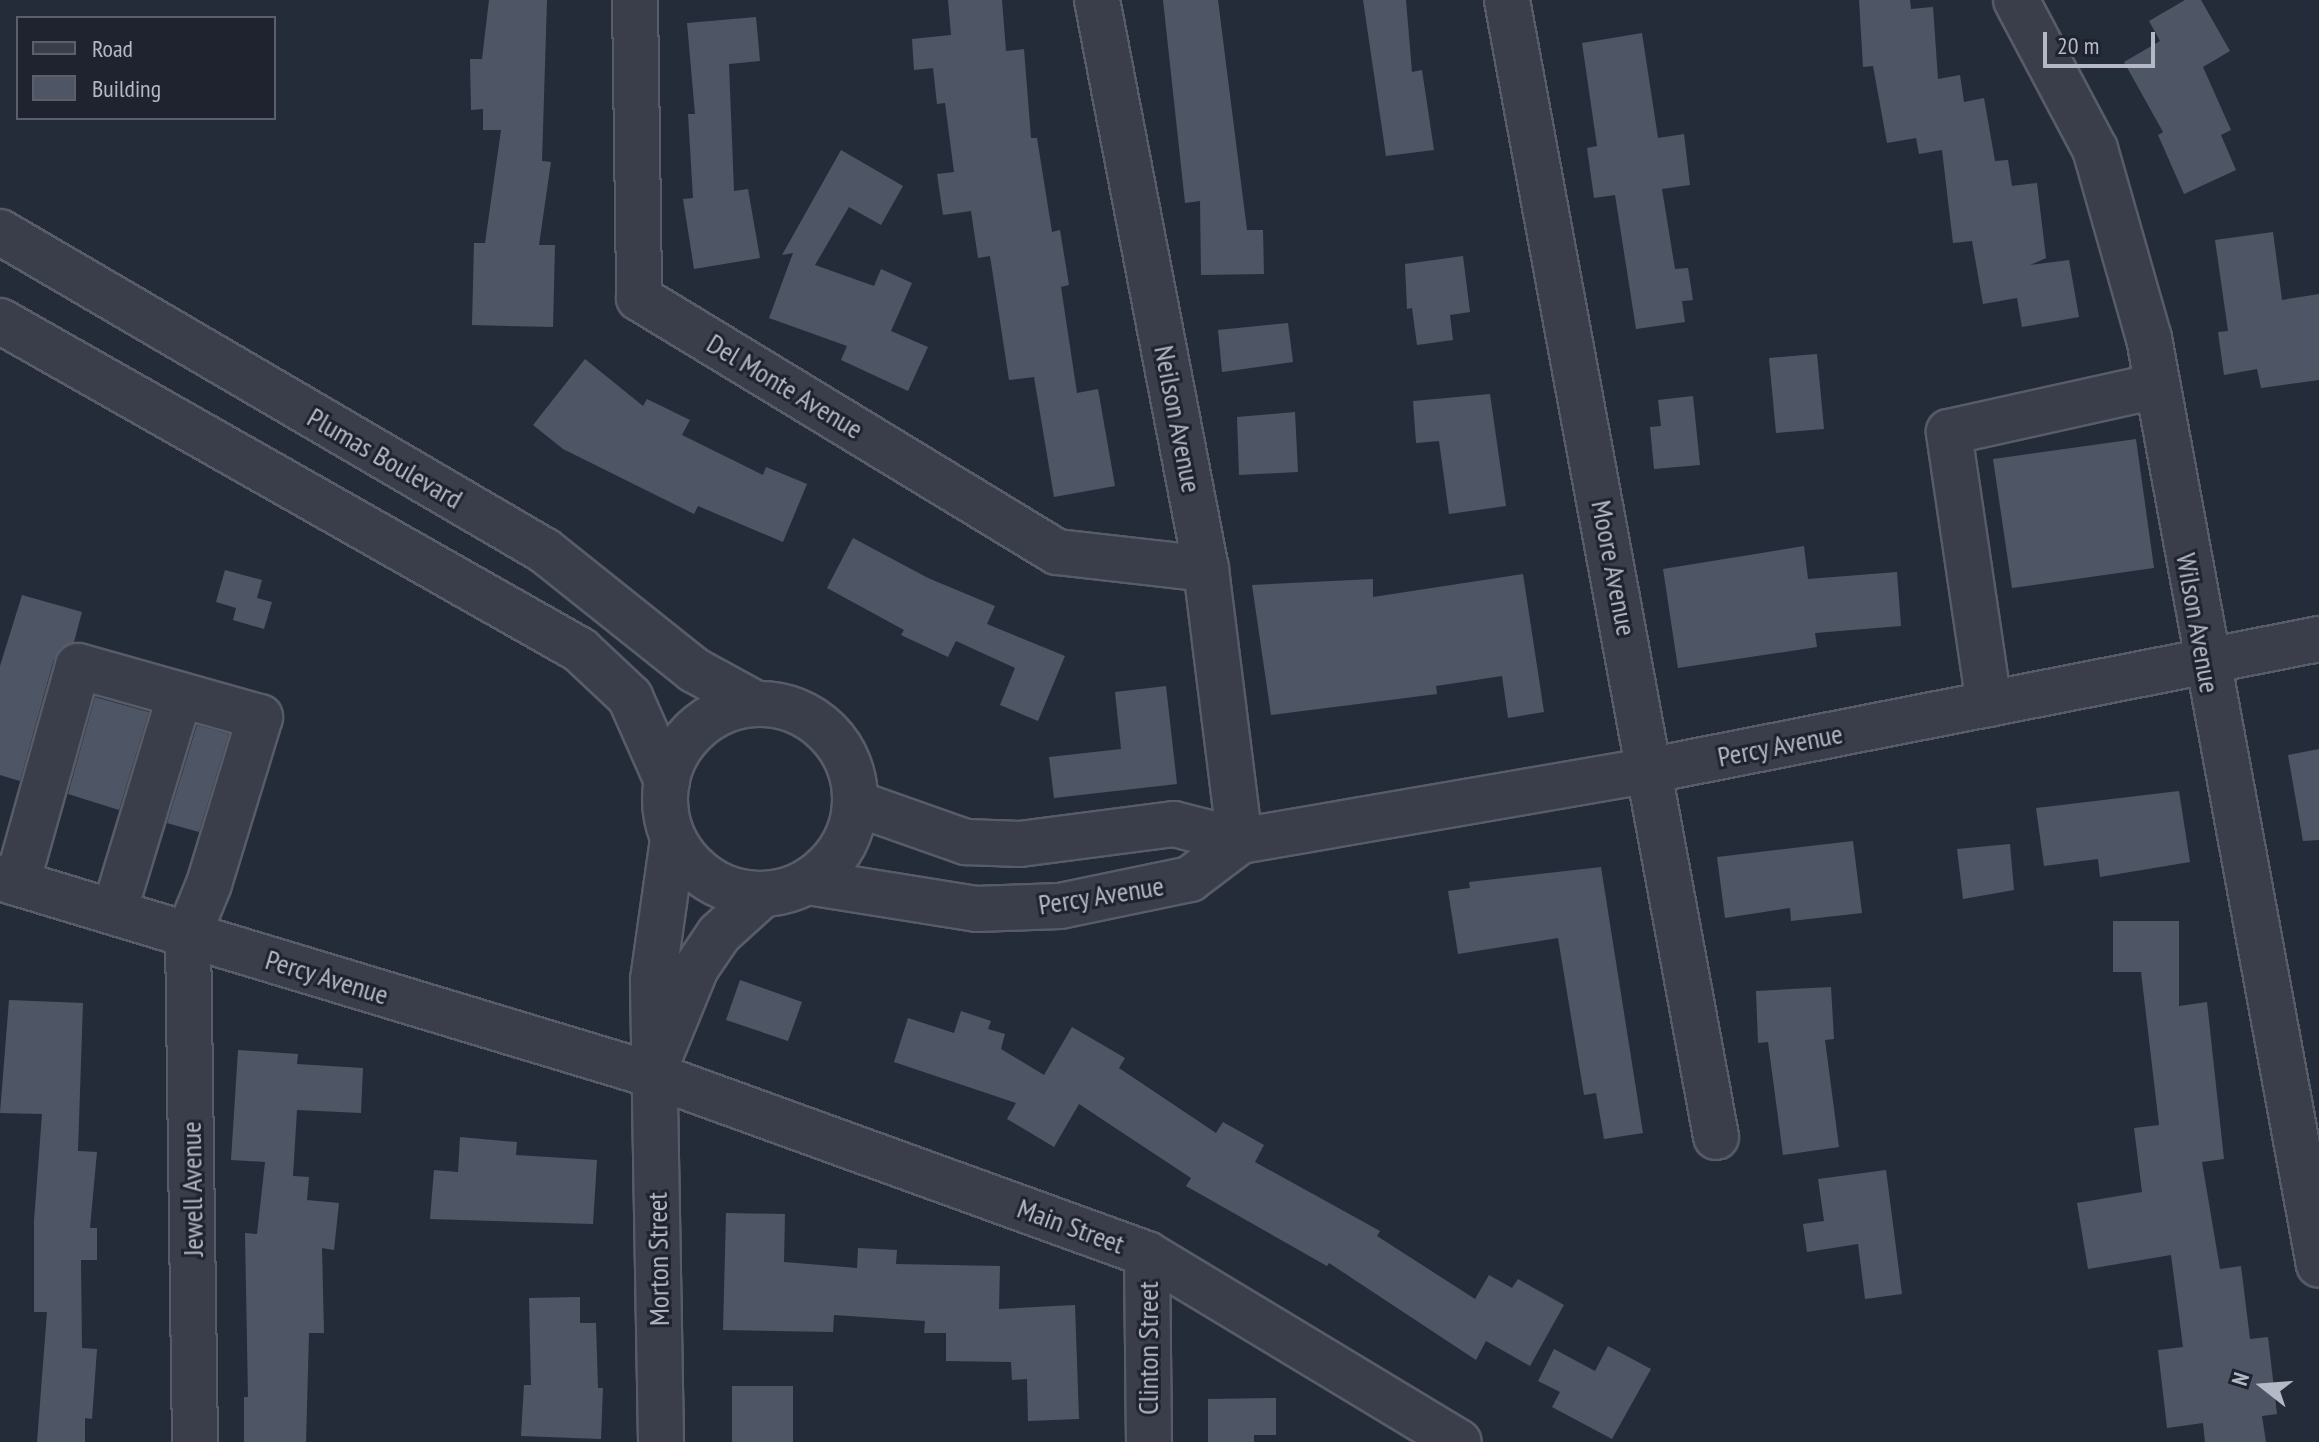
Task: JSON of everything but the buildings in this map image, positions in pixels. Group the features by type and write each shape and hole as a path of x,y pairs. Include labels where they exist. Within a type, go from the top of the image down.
{"street":[{"name":"Del Monte Avenue","path":"635,0 639,298 1057,552 1206,569"},
{"name":"Neilson Avenue","path":"1097,0 1206,569 1240,841"},
{"name":"Moore Avenue","path":"1507,0 1652,770 1716,1137"},
{"name":"Wilson Avenue","path":"2016,0 2095,149 2149,338 2204,661 2319,1265"},
{"name":"Plumas Boulevard","path":"0,232 545,551 694,670 756,704"},
{"path":"0,321 580,650 630,697 667,781"},
{"path":"1989,704 1949,432 2157,386"},
{"name":"Percy Avenue","path":"855,803 966,842 1020,844 1174,824 1240,841 1652,770 2319,639"},
{"path":"9,881 78,666 260,717 209,884 188,935"},
{"path":"114,912 180,695"},
{"path":"756,704 788,708 816,721 838,744 851,772 855,803 848,834 832,861 808,882 762,895 726,889 695,870 673,840 665,811 667,781 678,751 698,726 725,710 756,704"},
{"name":"Morton Street","path":"661,1442 653,980 673,840"},
{"name":"Percy Avenue","path":"808,882 976,909 1060,906 1190,879 1240,841"},
{"name":"Percy Avenue","path":"9,881 653,1075"},
{"name":"Morton Street","path":"653,1075 696,968 719,934 762,895"},
{"name":"Jewell Avenue","path":"188,935 195,1442"},
{"name":"Main Street","path":"653,1075 1147,1254 1459,1442"},
{"name":"Clinton Street","path":"1147,1254 1149,1442"}]}
